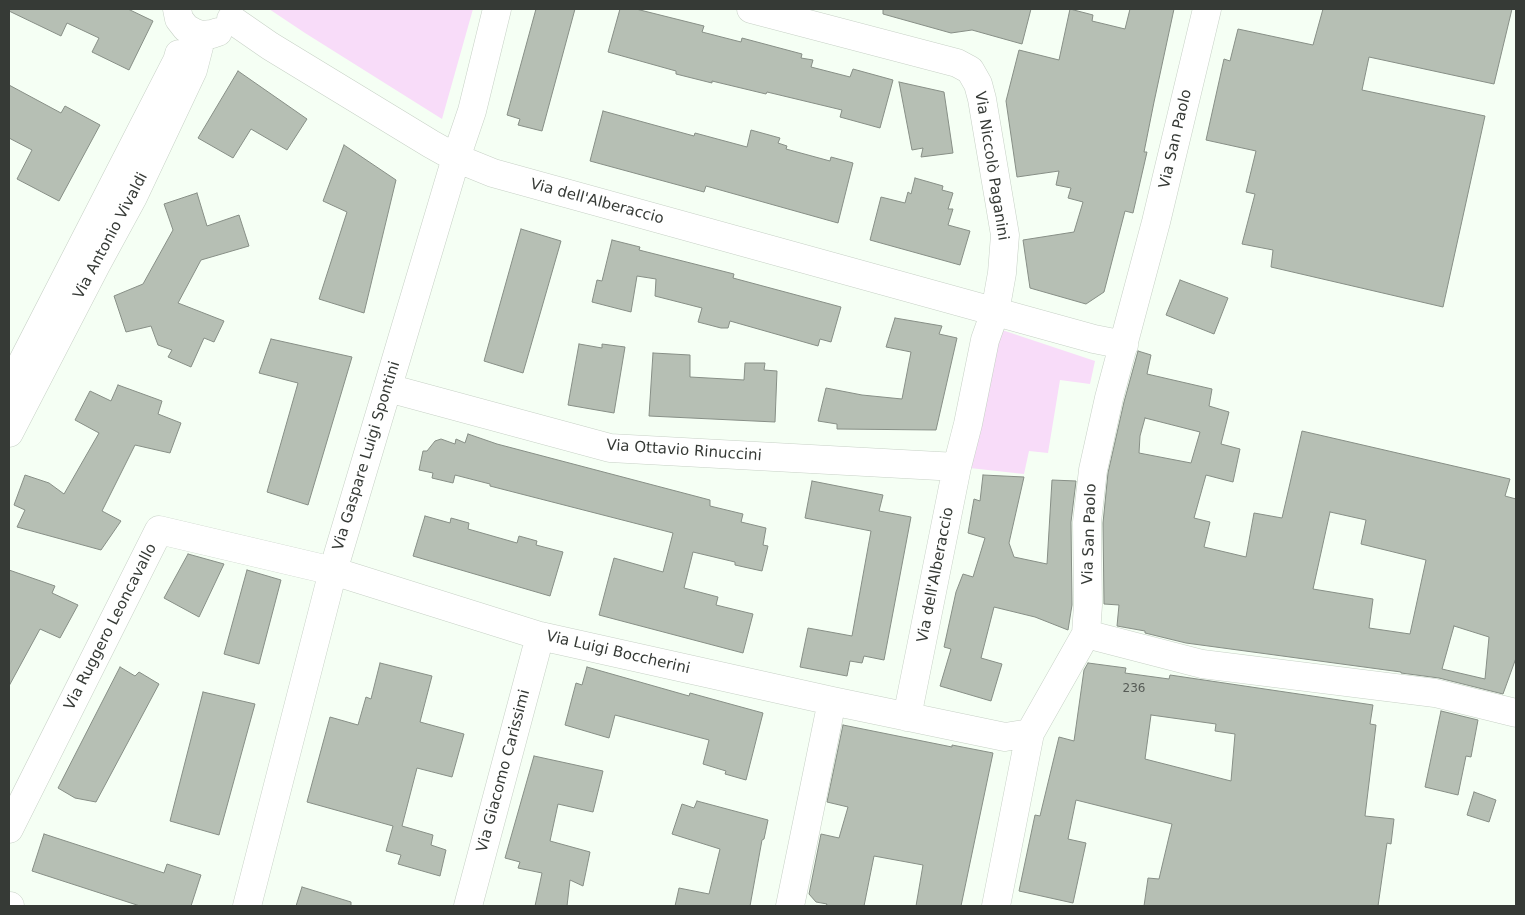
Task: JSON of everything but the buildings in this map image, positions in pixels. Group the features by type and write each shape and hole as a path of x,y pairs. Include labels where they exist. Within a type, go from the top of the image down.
{"street":[{"name":"Via Gaspare Luigi Spontini","path":"247,906 333,571 456,158 472,111 497,9"},
{"name":"Via Niccolò Paganini","path":"751,9 957,63 970,70 978,84 982,99 1004,235 1002,272 995,312"},
{"name":"Via San Paolo","path":"1086,634 1089,501 1093,470 1156,222 1207,9"},
{"name":"Via dell'Alberaccio","path":"232,14 278,51 456,158 493,173 1094,340 1124,345"},
{"path":"189,24 212,34 220,31 232,14"},
{"name":"Via Antonio Vivaldi","path":"9,388 177,61 189,24"},
{"name":"Via Antonio Vivaldi","path":"9,433 133,197 193,70 189,24"},
{"name":"Via dell'Alberaccio","path":"907,717 957,467 986,340 995,312"},
{"name":"Via Ottavio Rinuccini","path":"388,388 610,448 957,467"},
{"name":"Via Ruggero Leoncavallo","path":"9,829 159,530 333,571"},
{"name":"Via Luigi Boccherini","path":"333,571 540,636 907,717"},
{"path":"996,906 1030,733 1086,634 1202,664 1435,693 1516,713"},
{"name":"Via Giacomo Carissimi","path":"468,906 540,636"},
{"path":"790,906 832,701"},
{"path":"907,717 1005,737 1030,733"}],"shaded area":[{"path":"269,9 473,9 442,119 305,33"},
{"path":"996,328 1095,361 1090,384 1060,380 1048,453 1029,451 1024,474 970,468"}]}
